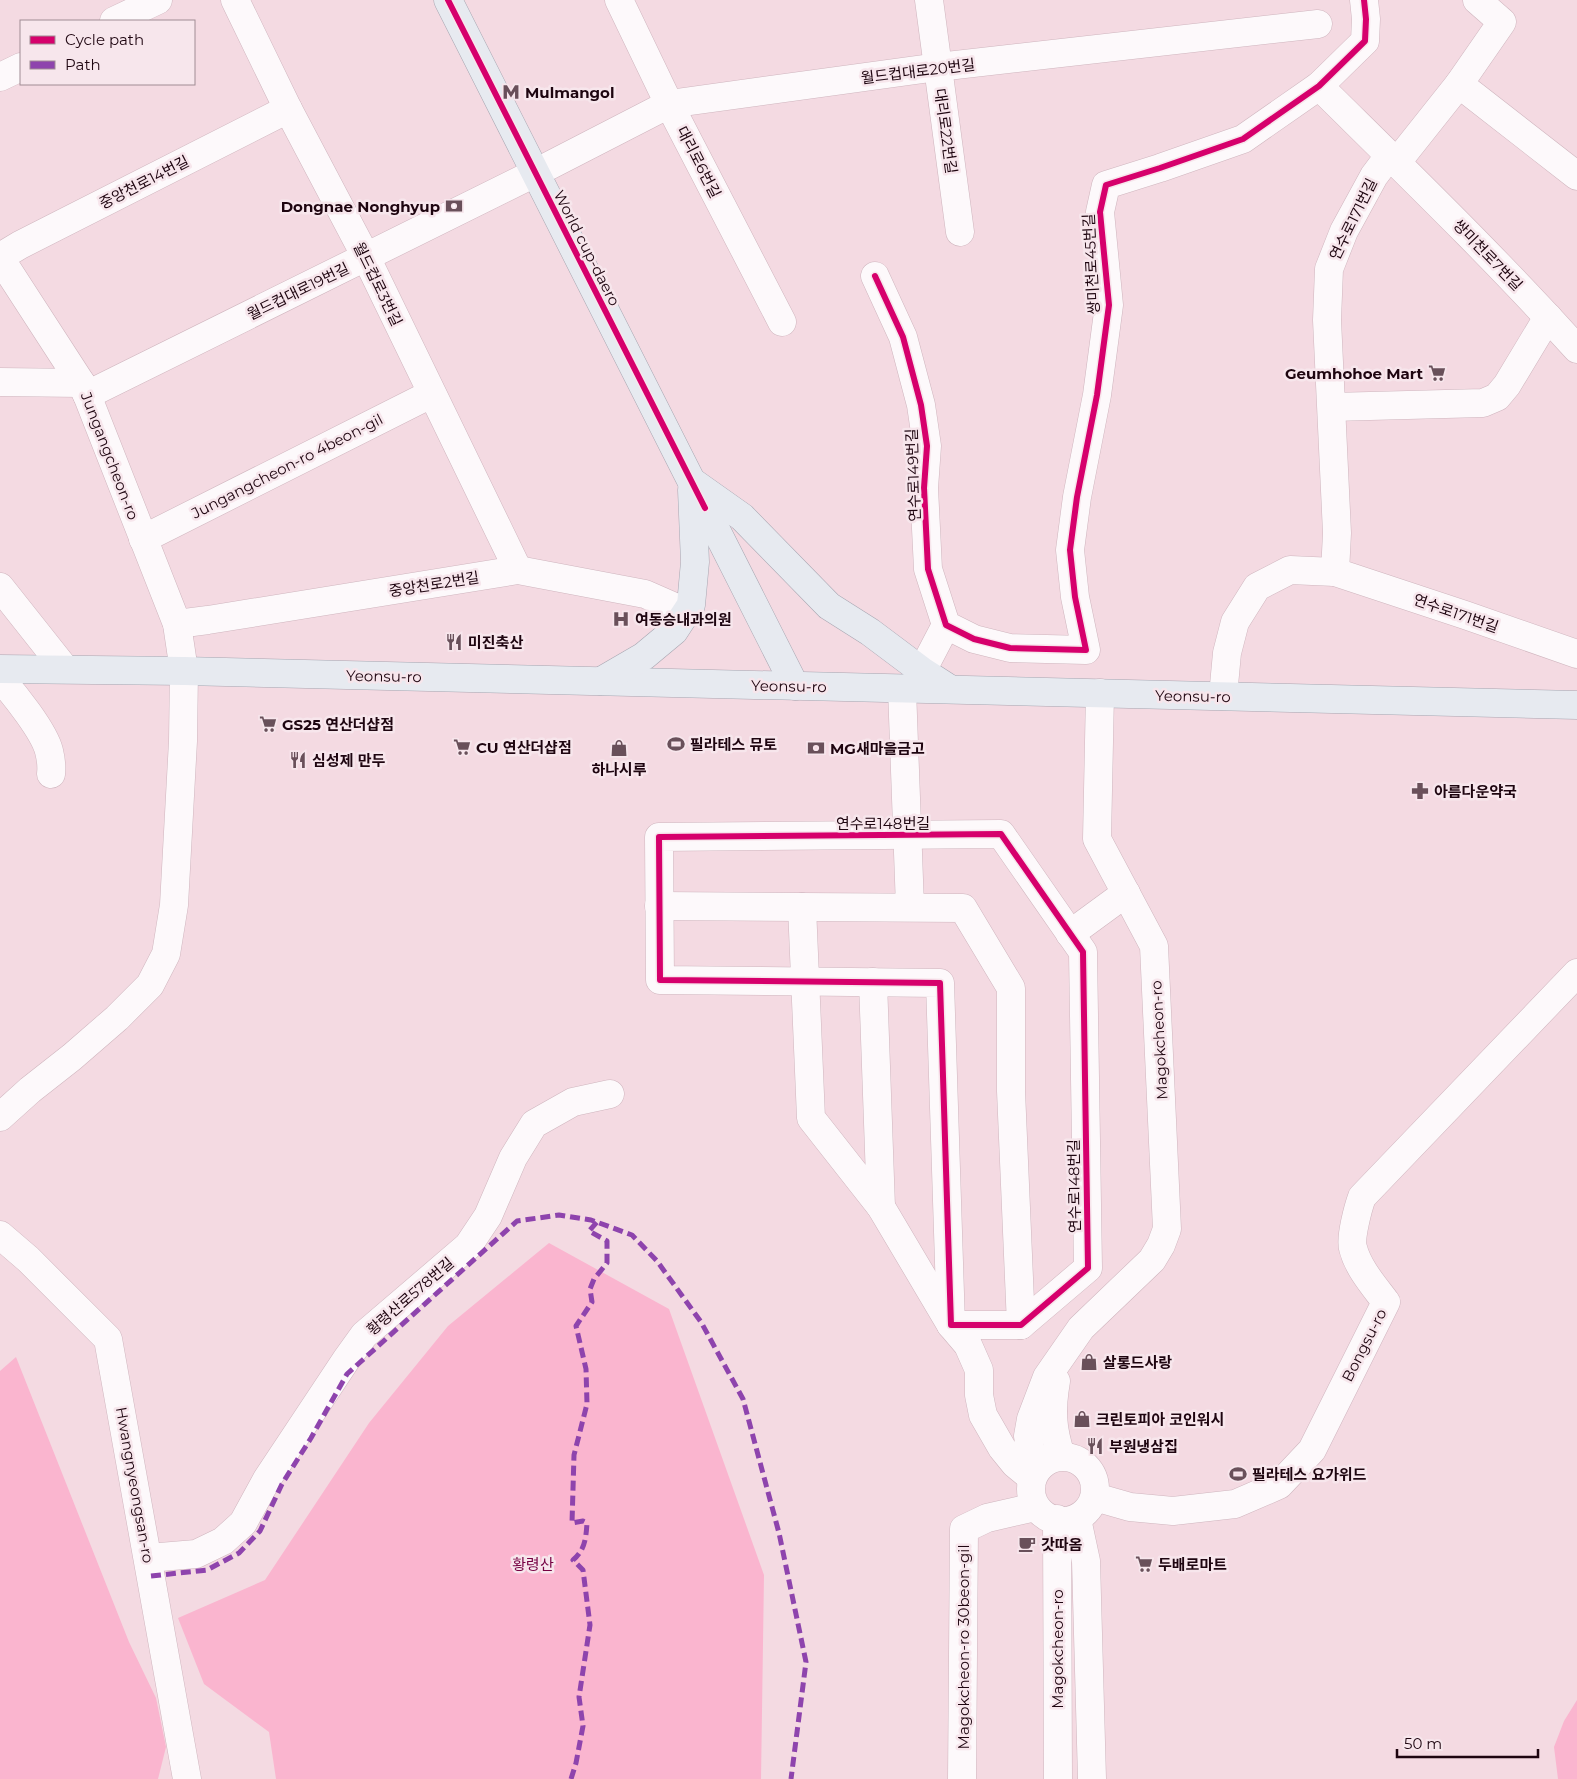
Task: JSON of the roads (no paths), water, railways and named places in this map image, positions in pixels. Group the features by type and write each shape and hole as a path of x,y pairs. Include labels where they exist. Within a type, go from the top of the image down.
{"main road":[{"name":"World cup-daero","path":"448,0 795,686"},
{"path":"600,681 644,656 674,631 691,605 695,575 691,481"},
{"path":"691,481 742,517 829,606 870,632 912,680"},
{"name":"Yeonsu-ro","path":"0,669 184,671 795,686 912,680 951,690 1577,705"}],"street":[{"path":"116,20 158,0"},
{"name":"월드컵로3번길","path":"235,0 288,109 366,257 518,570"},
{"name":"대리로6번길","path":"619,0 669,104 782,322"},
{"name":"대리로22번길","path":"929,0 960,232"},
{"name":"쌍미천로45번길","path":"946,624 974,639 1010,648 1086,650 1075,597 1070,550 1077,497 1097,395 1108,305 1100,212 1106,185 1243,139 1318,86 1365,40 1366,19 1364,0"},
{"path":"1393,159 1459,84 1502,22 1477,0"},
{"name":"월드컵대로20번길","path":"535,173 669,104 938,68 1318,24"},
{"path":"0,77 20,67"},
{"path":"1459,84 1577,176"},
{"name":"쌍미천로7번길","path":"1318,86 1393,159 1577,349"},
{"name":"중앙천로14번길","path":"0,258 20,245 288,109"},
{"name":"연수로171번길","path":"1335,572 1337,533 1327,320 1329,269 1344,231 1374,176 1393,159"},
{"name":"월드컵대로19번길","path":"84,389 366,257 535,173"},
{"name":"Jungangcheon-ro","path":"0,258 84,389 177,624 184,671 183,741 174,905 166,954 150,985 117,1018 0,1117"},
{"name":"연수로149번길","path":"875,276 903,337 921,405 927,446 924,488 928,569 946,624"},
{"path":"1332,407 1483,403 1497,397 1507,385 1548,317"},
{"path":"0,382 84,389"},
{"name":"Jungangcheon-ro 4beon-gil","path":"143,539 431,394"},
{"name":"중앙천로2번길","path":"177,624 518,570 645,594 686,612"},
{"name":"연수로171번길","path":"1223,696 1227,653 1235,622 1258,587 1290,570 1335,572 1577,654"},
{"path":"0,587 65,669"},
{"path":"912,680 946,624"},
{"path":"0,678 17,698 49,749 52,764 51,774"},
{"name":"연수로148번길","path":"910,907 907,835 912,680"},
{"name":"Magokcheon-ro","path":"1058,1779 1056,1515 1030,1493 1034,1473 1028,1436 1031,1419 1047,1377 1081,1328 1152,1260 1161,1245 1167,1229 1154,946 1097,839 1100,694"},
{"name":"연수로148번길","path":"951,1326 940,983 660,980 659,837 1001,834 1083,952 1088,1268"},
{"path":"1070,934 1126,893"},
{"path":"659,906 963,908 1011,988 1011,1091 1021,1325"},
{"path":"802,907 811,1118 881,1207 951,1326 968,1345 978,1370 982,1415 1002,1448 1015,1464 1034,1473 1048,1460 1061,1456 1076,1459 1088,1468 1095,1482 1096,1497 1089,1510 1056,1515 1086,1561 1092,1779"},
{"name":"Bongsu-ro","path":"1096,1497 1130,1507 1173,1511 1235,1504 1279,1485 1312,1450 1386,1302 1363,1271 1352,1246 1357,1210 1362,1197 1577,973"},
{"path":"873,982 881,1207"},
{"name":"황령산로578번길","path":"148,1558 196,1554 223,1541 243,1523 267,1479 364,1335 468,1246 488,1216 513,1158 534,1124 573,1102 610,1094"},
{"name":"Hwangnyeongsan-ro","path":"0,1235 28,1259 108,1339 187,1779"},
{"path":"951,1326 1021,1325 1088,1268 1117,1292"},
{"name":"Magokcheon-ro","path":"1059,1360 1052,1401 1052,1420 1061,1456"},
{"name":"Magokcheon-ro 30beon-gil","path":"962,1779 964,1529 987,1518 1056,1515"}],"place":[{"name":"Mulmangol","path":"511,92"},
{"name":"Dongnae Nonghyup","path":"454,206"},
{"name":"Geumhohoe Mart","path":"1437,373"},
{"name":"여동승내과의원","path":"621,619"},
{"name":"미진축산","path":"454,642"},
{"name":"GS25 연산더샵점","path":"268,724"},
{"name":"필라테스 뮤토","path":"676,744"},
{"name":"CU 연산더샵점","path":"462,747"},
{"name":"하나시루","path":"619,748"},
{"name":"MG새마을금고","path":"816,748"},
{"name":"심성제 만두","path":"298,760"},
{"name":"아름다운약국","path":"1420,791"},
{"name":"살롱드사랑","path":"1089,1362"},
{"name":"크린토피아 코인워시","path":"1082,1419"},
{"name":"부원냉삼집","path":"1095,1446"},
{"name":"필라테스 요가위드","path":"1238,1474"},
{"name":"갓따옴","path":"1027,1544"},
{"name":"두배로마트","path":"1144,1564"}],"park label":[{"name":"황령산","path":"533,1564"}]}
